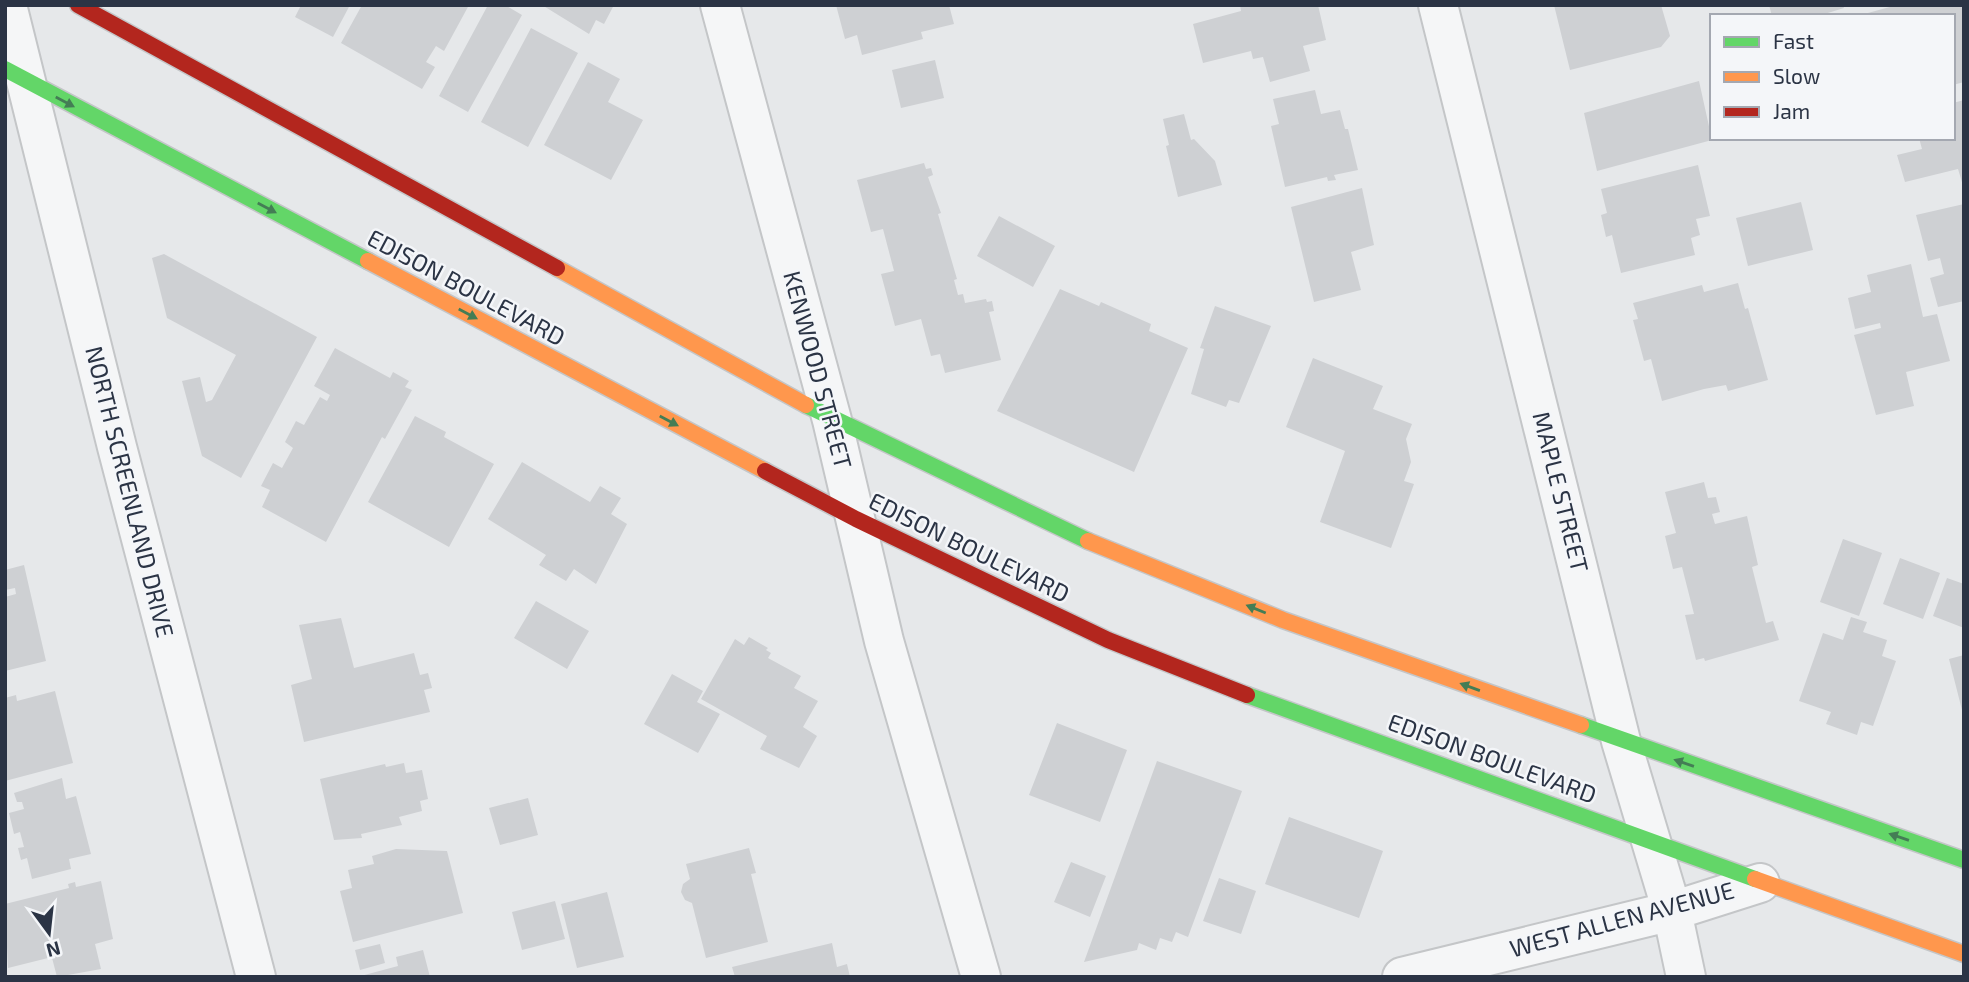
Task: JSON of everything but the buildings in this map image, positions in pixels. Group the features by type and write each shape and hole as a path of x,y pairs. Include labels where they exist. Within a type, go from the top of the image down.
{"main road":[{"path":"78,5 832,420 1119,554 1283,620 1964,860"},
{"name":"EDISON BOULEVARD","path":"16,75 856,519 1108,640 1271,705 1650,839 1760,883 1964,954"}],"street":[{"name":"NORTH SCREENLAND DRIVE","path":"7,5 16,75 256,977"},
{"name":"KENWOOD STREET","path":"720,5 832,420 884,641 981,977"},
{"name":"MAPLE STREET","path":"1438,5 1621,741 1672,911 1686,977"},
{"name":"WEST ALLEN AVENUE","path":"1402,977 1672,911 1760,883"}],"traffic: fast":[{"path":"5,69 368,261"},
{"path":"806,405 1088,541"},
{"path":"1247,695 1755,879"},
{"path":"1581,725 1964,860"}],"traffic: slow":[{"path":"368,261 765,471"},
{"path":"557,268 806,405"},
{"path":"1088,541 1283,620 1581,725"},
{"path":"1755,879 1964,954"}],"traffic: jam":[{"path":"78,5 557,268"},
{"path":"765,471 856,519 1108,640 1247,695"}]}
